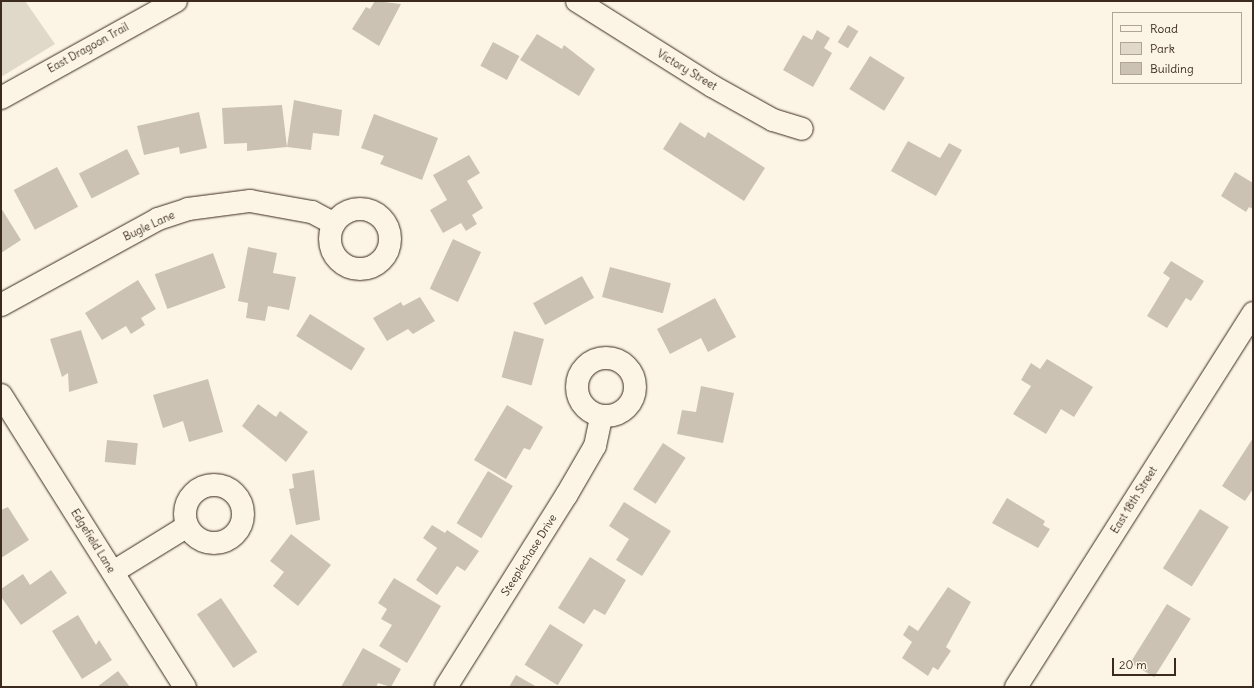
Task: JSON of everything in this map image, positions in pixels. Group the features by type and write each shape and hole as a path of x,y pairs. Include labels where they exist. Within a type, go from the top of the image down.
{"street":[{"name":"East Dragoon Trail","path":"1,98 176,1"},
{"name":"Victory Street","path":"577,1 712,86 773,120 802,129"},
{"name":"Bugle Lane","path":"1,305 158,219 188,209 250,201 312,212 333,223"},
{"name":"East 18th Street","path":"1016,687 1253,313"},
{"name":"Edgefield Lane","path":"1,395 186,687"},
{"name":"Steeplechase Drive","path":"446,687 595,446 601,418"},
{"path":"113,572 186,527"}],"green space":[{"path":"1,1 25,1 55,44 1,77"}],"building":[{"path":"375,1 401,4 379,46 352,29 366,7 370,9"},
{"path":"848,25 858,31 848,48 838,42"},
{"path":"817,30 830,38 824,48 832,53 813,87 783,70 803,35 812,40"},
{"path":"537,34 562,49 564,45 595,69 579,96 520,60"},
{"path":"493,42 519,56 507,80 480,66"},
{"path":"870,56 905,78 884,111 849,89"},
{"path":"294,100 342,110 339,136 313,133 311,150 287,147"},
{"path":"282,105 287,147 247,151 247,143 224,144 222,108"},
{"path":"199,112 207,148 180,154 179,147 144,155 137,126"},
{"path":"374,114 438,138 422,180 380,164 384,156 361,148"},
{"path":"680,122 705,138 708,132 765,168 744,201 663,149"},
{"path":"908,141 940,158 949,143 962,150 936,196 891,171"},
{"path":"127,149 140,174 92,198 79,174"},
{"path":"469,155 480,173 467,181 483,208 472,215 477,224 466,231 461,223 443,233 430,210 447,200 433,175"},
{"path":"57,167 78,207 35,230 14,190"},
{"path":"1235,172 1253,183 1253,209 1249,207 1246,212 1221,196"},
{"path":"1,208 21,240 1,253"},
{"path":"453,239 481,252 458,302 430,289"},
{"path":"248,247 277,253 273,273 296,277 289,310 268,306 265,321 246,318 248,303 238,301"},
{"path":"213,253 226,288 167,309 155,274"},
{"path":"1171,261 1204,281 1191,301 1186,298 1167,328 1147,316 1170,278 1163,273"},
{"path":"610,267 671,283 663,313 602,297"},
{"path":"582,276 594,298 545,325 533,303"},
{"path":"138,280 156,309 141,318 145,325 131,334 126,326 102,340 85,313"},
{"path":"420,297 435,321 413,334 408,329 387,341 373,318 401,302 403,306"},
{"path":"715,298 736,337 708,352 701,338 670,354 657,329"},
{"path":"310,314 365,348 351,370 296,336"},
{"path":"81,330 98,383 69,392 68,373 62,377 50,339"},
{"path":"514,331 544,339 532,385 502,377"},
{"path":"1047,359 1093,387 1074,417 1061,409 1046,434 1013,414 1031,386 1021,380 1031,363 1040,369"},
{"path":"208,379 223,432 189,442 183,421 163,428 153,395"},
{"path":"701,386 734,393 723,443 677,434 682,410 696,412"},
{"path":"258,404 276,417 280,411 308,432 286,462 242,426"},
{"path":"507,405 543,427 530,450 524,448 506,479 474,460"},
{"path":"1253,438 1253,489 1245,501 1222,486"},
{"path":"107,440 138,443 136,465 105,462"},
{"path":"663,443 686,458 656,504 633,489"},
{"path":"314,470 320,520 296,525 289,489 294,488 292,474"},
{"path":"488,471 513,486 481,538 457,523"},
{"path":"1007,498 1045,521 1043,525 1050,529 1038,548 992,523"},
{"path":"624,502 671,531 642,576 616,560 629,539 609,526"},
{"path":"8,507 29,540 1,558 1,510"},
{"path":"1200,509 1229,527 1192,586 1163,568"},
{"path":"432,525 445,533 447,530 479,551 465,571 457,566 437,595 416,580 437,548 423,538"},
{"path":"291,534 331,565 298,606 273,586 284,572 270,561"},
{"path":"590,557 626,580 605,615 594,609 584,624 558,608"},
{"path":"51,570 67,593 21,625 1,597 1,589 23,574 30,585"},
{"path":"394,578 441,606 407,663 379,646 392,625 381,619 387,609 378,603"},
{"path":"948,587 971,602 946,647 951,651 938,670 933,667 928,676 902,658 912,642 903,635 909,625 918,631"},
{"path":"221,598 257,652 233,668 197,614"},
{"path":"1167,604 1191,619 1154,677 1130,663"},
{"path":"78,615 96,645 99,640 112,660 82,679 52,631"},
{"path":"550,624 583,645 558,685 525,665"},
{"path":"363,648 401,669 391,687 378,683 376,687 341,687"},
{"path":"118,671 130,687 97,687"},
{"path":"516,675 537,687 509,687"}]}
